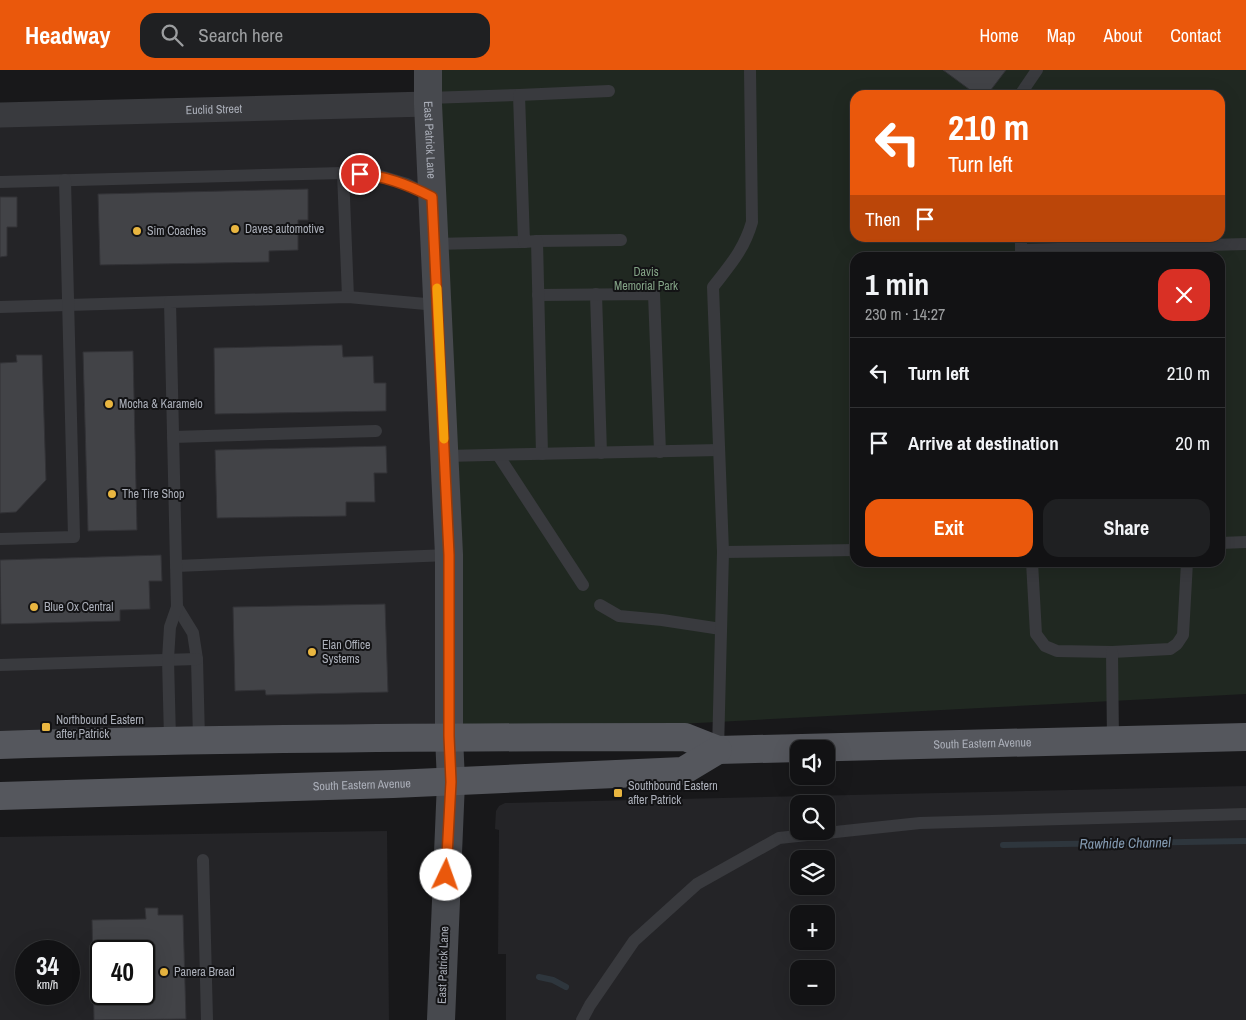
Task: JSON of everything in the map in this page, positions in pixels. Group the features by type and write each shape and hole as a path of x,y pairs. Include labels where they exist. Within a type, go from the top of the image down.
{"main road":[{"name":"East Patrick Lane","path":"428,70 434,244 449,555 449,736 451,782 441,1020"},
{"name":"South Eastern Avenue","path":"0,745 199,739 449,736 685,737 718,750 1246,737"},
{"name":"South Eastern Avenue","path":"0,796 451,782 683,771 718,750"}],"street":[{"name":"Euclid Street","path":"0,115 428,101"}],"lane":[{"path":"718,750 723,552 713,287 740,252 747,240 752,222 750,70"},
{"path":"1023,90 1037,70"},
{"path":"428,101 608,91"},
{"path":"519,95 524,242"},
{"path":"343,173 348,297"},
{"path":"0,182 343,173 377,175 407,184 432,197"},
{"path":"0,539 74,537 64,180"},
{"path":"434,244 620,240"},
{"path":"537,241 542,454"},
{"path":"1021,248 1246,244"},
{"path":"596,294 601,453"},
{"path":"538,295 654,294 660,452"},
{"path":"0,307 348,297 437,305"},
{"path":"170,302 177,607 170,627 168,659 170,740"},
{"path":"173,438 376,431"},
{"path":"445,456 719,450"},
{"path":"498,455 582,585"},
{"path":"1225,543 1246,542"},
{"path":"723,552 850,550"},
{"path":"176,566 449,555"},
{"path":"1032,567 1036,634 1045,646 1057,651 1112,652 1170,649 1178,644 1183,635 1188,567"},
{"path":"600,606 619,616 721,628"},
{"path":"177,607 193,633 197,659 199,739"},
{"path":"1112,652 1113,741"},
{"path":"0,665 197,659"},
{"path":"582,1020 590,1005 634,941 697,884 779,838 920,823 1246,814"},
{"path":"203,860 207,1020"}],"shaded area":[{"path":"428,104 449,736 0,745 0,115"},
{"path":"1246,786 1246,1020 506,1020 506,954 498,954 499,830 495,829 496,811 499,806 505,803 790,796 790,840 835,840 835,795"},
{"path":"387,831 389,1020 0,1020 0,837"}],"green space":[{"name":"Davis Memorial Park","path":"428,70 1246,70 1246,694 449,736"}],"building":[{"path":"943,70 1006,70 991,90 970,90"},
{"path":"308,189 308,220 298,220 298,250 269,251 269,262 100,265 98,194"},
{"path":"0,197 17,197 17,227 7,227 7,256 0,257"},
{"path":"342,345 343,357 373,356 374,383 386,383 386,411 215,414 214,348"},
{"path":"133,351 137,530 88,531 83,352"},
{"path":"16,355 42,355 46,480 16,512 0,513 0,363 17,362"},
{"path":"386,446 387,473 374,473 375,502 346,502 346,516 217,518 215,450"},
{"path":"161,555 162,581 149,581 150,609 120,610 120,621 1,624 0,560"},
{"path":"385,604 388,692 266,695 265,690 235,691 233,607"},
{"name":"Panera Bread","path":"145,908 158,908 158,915 183,915 186,1019 94,1020 94,1005 155,1005 155,940 92,940 92,920 146,919"}],"waterway":[{"name":"Rawhide Channel","path":"1003,845 1246,841"},
{"path":"539,977 553,980 566,987"}],"slow traffic":[{"path":"437,288 444,439"}],"place":[{"name":"Daves automotive","path":"235,229"},
{"name":"Sim Coaches","path":"137,231"},
{"name":"Mocha & Karamelo","path":"109,404"},
{"name":"The Tire Shop","path":"112,494"},
{"name":"Blue Ox Central","path":"34,607"},
{"name":"Elan Office Systems","path":"312,652"},
{"name":"Northbound Eastern after Patrick","path":"46,727"},
{"name":"Southbound Eastern after Patrick","path":"618,793"},
{"name":"Panera Bread","path":"164,972"}],"route":[{"path":"360,174 377,175 407,184 432,197 449,555 449,736 451,782 446,875"}]}
